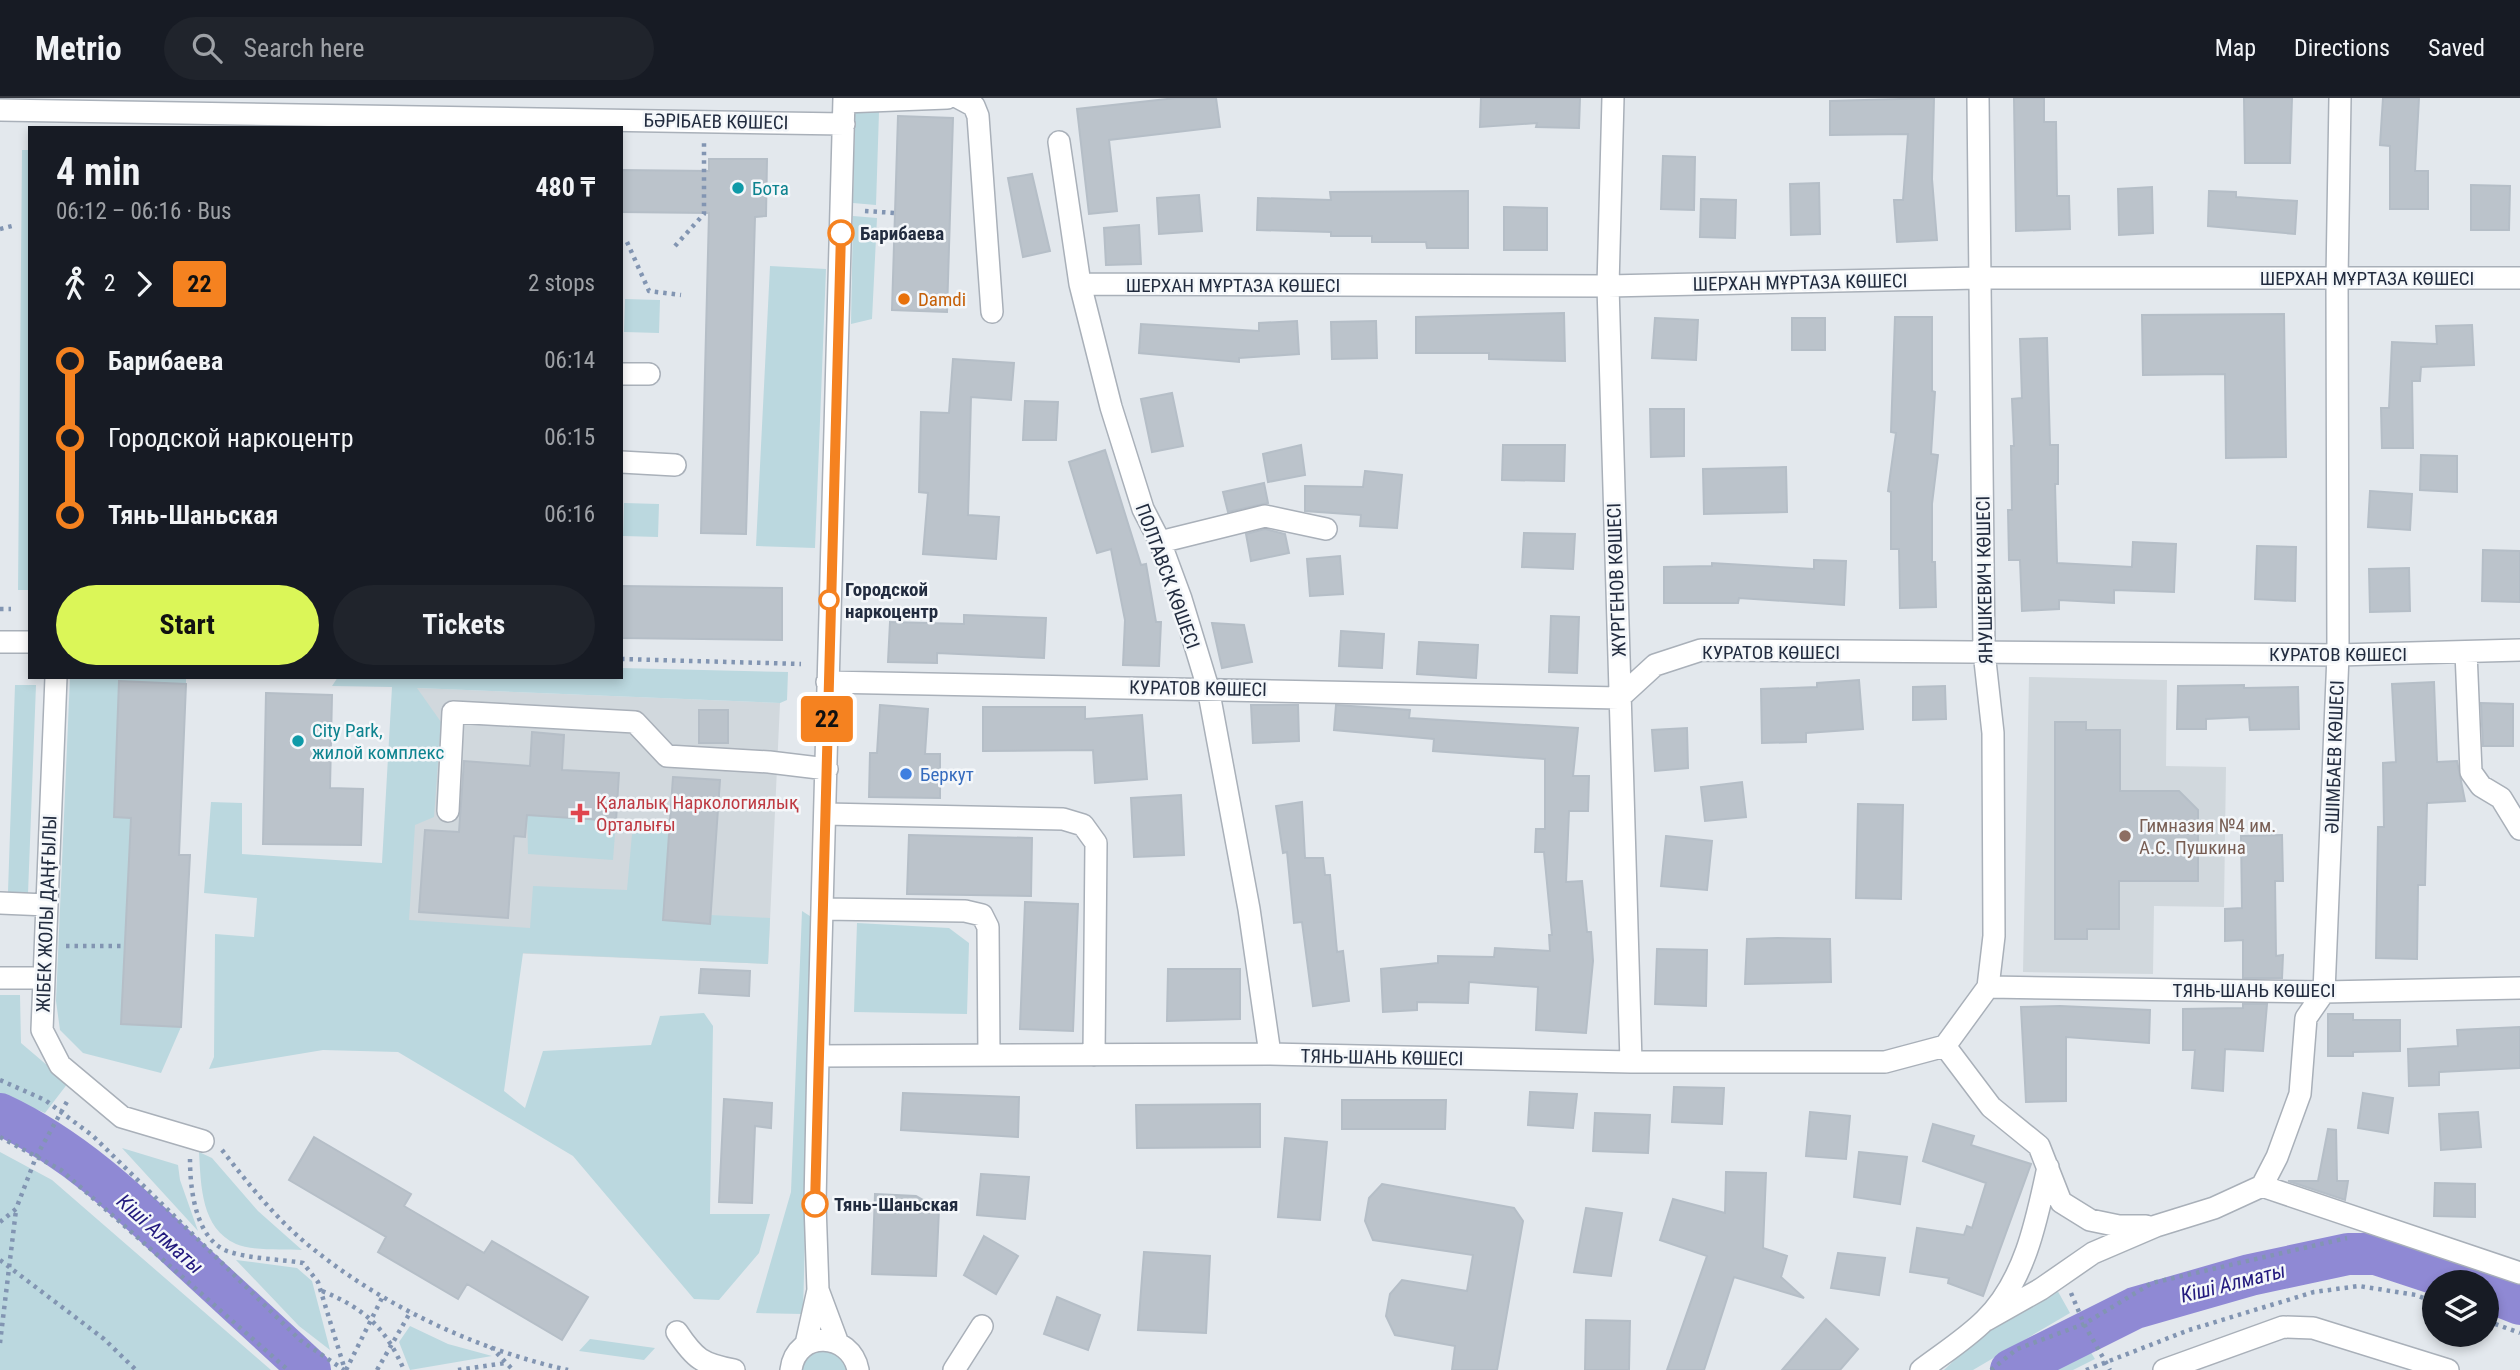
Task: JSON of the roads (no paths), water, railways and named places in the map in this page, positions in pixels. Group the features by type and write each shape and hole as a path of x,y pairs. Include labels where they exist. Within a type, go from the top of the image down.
{"street":[{"path":"806,1344 818,1290 815,1204 818,1056 844,100 947,98"},
{"path":"959,98 974,106 978,116 992,312"},
{"name":"ЖҮРГЕНОВ КӨШЕСІ","path":"1613,98 1608,286 1632,1062"},
{"name":"ЯНУШКЕВИЧ КӨШЕСІ","path":"1945,1046 1988,988 1994,936 1993,733 1984,652 1978,98"},
{"name":"ӘШІМБАЕВ КӨШЕСІ","path":"2262,1185 2277,1157 2300,1094 2306,1018 2324,992 2338,655 2337,279 2340,98"},
{"name":"БӘРІБАЕВ КӨШЕСІ","path":"0,110 482,114 844,124"},
{"name":"ПОЛТАВСК КӨШЕСІ","path":"1059,142 1080,284 1115,421 1143,509 1160,542 1208,688 1249,909 1269,1054"},
{"name":"ШЕРХАН МҰРТАЗА КӨШЕСІ","path":"1080,284 1608,286 1978,278 2520,278"},
{"path":"623,374 649,374"},
{"path":"623,462 676,465"},
{"path":"1160,542 1265,516 1326,529"},
{"path":"0,642 28,642"},
{"name":"КУРАТОВ КӨШЕСІ","path":"827,682 1619,698 1655,665 1701,650 2338,655 2520,650"},
{"path":"2466,652 2471,772 2481,786 2501,798 2520,829"},
{"name":"ЖІБЕК ЖОЛЫ ДАҢҒЫЛЫ","path":"56,679 42,1030 60,1065 122,1117 197,1139"},
{"path":"448,811 453,712 635,722 667,756 827,769"},
{"path":"825,814 1063,819 1083,825 1096,843 1094,1055"},
{"path":"0,904 47,905"},
{"path":"822,909 965,911 982,915 988,927 989,1055"},
{"path":"0,978 44,978"},
{"name":"ТЯНЬ-ШАНЬ КӨШЕСІ","path":"1988,988 2324,992 2520,988"},
{"path":"1945,1046 1992,1107 2039,1146 2061,1202 2091,1220 2119,1226 2156,1226"},
{"name":"ТЯНЬ-ШАНЬ КӨШЕСІ","path":"818,1056 1269,1054 1632,1062 1885,1062 1945,1046"},
{"path":"1986,1320 2013,1282 2038,1213 2048,1167"},
{"path":"1921,1370 1986,1320 2041,1289 2093,1253 2156,1226 2214,1208 2262,1185 2520,1273"},
{"path":"818,1290 837,1341"},
{"path":"954,1370 982,1326"},
{"path":"2164,1370 2186,1367 2284,1327 2313,1328 2448,1370"},
{"path":"677,1332 690,1352 708,1366 734,1370"},
{"path":"791,1370 796,1353 806,1344 821,1339 837,1341 848,1348 858,1370"}],"waterway":[{"name":"Кіші Алматы","path":"0,1114 51,1142 97,1176 310,1370"},
{"name":"Кіші Алматы","path":"2011,1370 2135,1308 2250,1275 2348,1254 2376,1254 2425,1270"},
{"name":"Кіші Алматы","path":"2499,1296 2520,1304"}],"place":[{"name":"Бота","path":"738,188"},
{"name":"Барибаева","path":"841,233"},
{"name":"Damdi","path":"904,299"},
{"name":"Городской наркоцентр","path":"829,600"},
{"name":"City Park, жилой комплекс","path":"298,741"},
{"name":"Беркут","path":"906,774"},
{"name":"Қалалық Наркологиялық Орталығы","path":"580,813"},
{"name":"Гимназия №4 им. А.С. Пушкина","path":"2125,836"},
{"name":"Тянь-Шаньская","path":"815,1204"}]}
